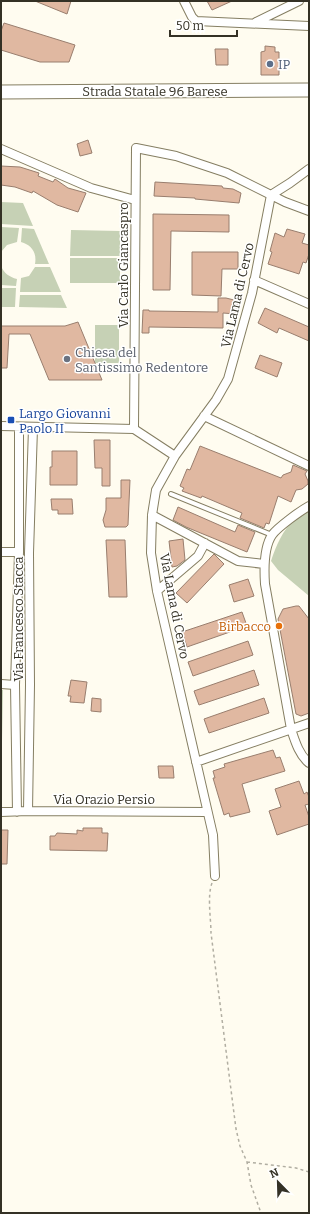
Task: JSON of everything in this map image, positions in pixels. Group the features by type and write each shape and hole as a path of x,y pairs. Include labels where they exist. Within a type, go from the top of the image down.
{"main road":[{"name":"Strada Statale 96 Barese","path":"1,92 309,90"}],"street":[{"path":"184,1 192,17 196,20 309,26"},
{"path":"255,22 299,1"},
{"name":"Via Carlo Giancaspro","path":"134,429 136,148 176,156 227,173 271,195"},
{"path":"1,149 91,188 135,200"},
{"path":"271,195 309,169"},
{"path":"271,195 309,211"},
{"name":"Via Lama di Cervo","path":"215,876 213,835 157,591 151,553 152,515 156,490 175,456 216,400 228,379 254,280 271,195"},
{"path":"254,280 309,304"},
{"path":"204,416 309,466"},
{"path":"1,426 33,428 134,429 175,456"},
{"name":"Via Francesco Stacca","path":"17,812 15,685 19,427"},
{"name":"Via Francesco Stacca","path":"28,811 30,685 29,553 33,428"},
{"path":"309,506 299,512 272,535 264,564 265,584 291,730 304,759 309,763"},
{"path":"152,515 238,561 264,564"},
{"path":"157,591 198,556 205,543"},
{"path":"1,552 18,552"},
{"path":"1,684 15,685"},
{"path":"196,762 309,723"},
{"name":"Via Orazio Persio","path":"1,812 208,812"}],"lane":[{"path":"170,494 272,535"}],"path":[{"path":"215,876 210,888 211,933 236,1129 240,1146 247,1162 251,1185 261,1213"},
{"path":"247,1162 296,1168 309,1172"}],"green space":[{"path":"1,202 23,203 33,226 1,224"},
{"path":"1,227 19,228 17,242 7,245 1,252"},
{"path":"22,228 34,229 49,264 35,264 33,250 25,243 21,242"},
{"path":"71,230 120,231 120,256 70,256"},
{"path":"70,258 120,258 120,283 70,283"},
{"path":"1,266 7,274 17,279 16,286 1,285"},
{"path":"35,267 50,267 61,292 20,292 21,278 29,276"},
{"path":"1,288 16,288 15,307 1,307"},
{"path":"20,295 61,295 67,308 19,307"},
{"path":"95,325 119,325 119,363 95,363"},
{"path":"309,510 309,596 278,570 271,561 283,533 291,523"},
{"path":"1,690 3,690 1,793"}],"building":[{"path":"35,1 71,1 67,14"},
{"path":"207,1 232,1 212,10"},
{"path":"4,23 75,45 69,62 40,62 1,50 1,31"},
{"path":"265,46 275,47 275,52 279,52 279,75 261,75 261,52 265,51"},
{"path":"215,49 228,49 228,65 216,65"},
{"path":"88,140 92,153 80,156 77,144"},
{"path":"1,166 20,167 39,173 38,176 53,182 55,179 68,188 86,193 78,212 57,205 33,191 32,193 15,187 1,185"},
{"path":"155,182 222,186 223,188 233,189 241,193 239,203 195,198 154,196"},
{"path":"153,214 229,215 229,232 171,231 170,290 153,290"},
{"path":"287,229 305,234 302,243 309,245 309,254 306,263 303,262 299,274 268,264 272,252 270,251 275,233 284,237"},
{"path":"192,252 238,252 238,269 222,269 221,296 192,295"},
{"path":"218,298 238,301 236,314 223,313 223,328 149,327 149,333 142,333 143,310 218,312"},
{"path":"265,308 309,327 309,341 279,328 277,333 258,323"},
{"name":"Chiesa del Santissimo Redentore","path":"78,322 102,380 49,380 30,334 9,334 7,368 1,368 1,326 65,326"},
{"path":"260,355 282,363 277,377 255,368"},
{"path":"94,440 110,440 110,486 102,486 102,468 95,468"},
{"path":"200,446 281,478 283,475 291,472 293,465 307,471 305,474 308,484 302,489 296,490 291,502 278,496 269,524 266,523 264,528 240,518 242,513 202,496 201,498 182,491 184,488 180,486 187,469 190,470"},
{"path":"52,451 77,451 77,485 50,485"},
{"path":"121,480 130,480 128,525 126,527 105,527 103,520 106,510 106,498 121,498"},
{"path":"51,499 72,499 73,514 58,514 58,510 52,510"},
{"path":"178,507 235,532 238,525 255,532 247,552 186,527 173,520"},
{"path":"183,539 185,560 177,566 172,567 169,541"},
{"path":"106,540 125,540 127,597 109,597"},
{"path":"214,554 224,564 187,603 176,593"},
{"path":"248,579 254,596 234,602 229,585"},
{"path":"299,606 309,619 309,713 301,716 296,714 278,619 283,609"},
{"path":"242,612 247,626 187,647 182,632"},
{"path":"248,641 253,655 193,676 188,662"},
{"path":"254,670 259,685 199,705 194,691"},
{"path":"71,680 87,682 84,703 70,702 71,696 68,696"},
{"path":"92,698 101,699 101,712 91,711"},
{"path":"264,698 269,713 209,733 204,719"},
{"path":"273,750 276,758 280,757 285,771 242,784 250,812 230,817 229,813 224,815 213,778 215,778 213,771 225,767 224,764"},
{"path":"158,766 173,766 174,778 159,778"},
{"path":"299,781 304,794 307,792 309,797 309,804 305,805 309,817 309,824 277,835 269,811 281,807 275,789"},
{"path":"83,828 102,828 102,833 108,833 107,851 50,850 50,836 55,836 57,833 77,834 77,830 83,831"},
{"path":"1,830 8,830 7,864 1,864"}],"place":[{"name":"IP","path":"270,64"},
{"name":"Chiesa del Santissimo Redentore","path":"67,359"},
{"name":"Largo Giovanni Paolo II","path":"11,420"},
{"name":"Birbacco","path":"279,626"}]}
